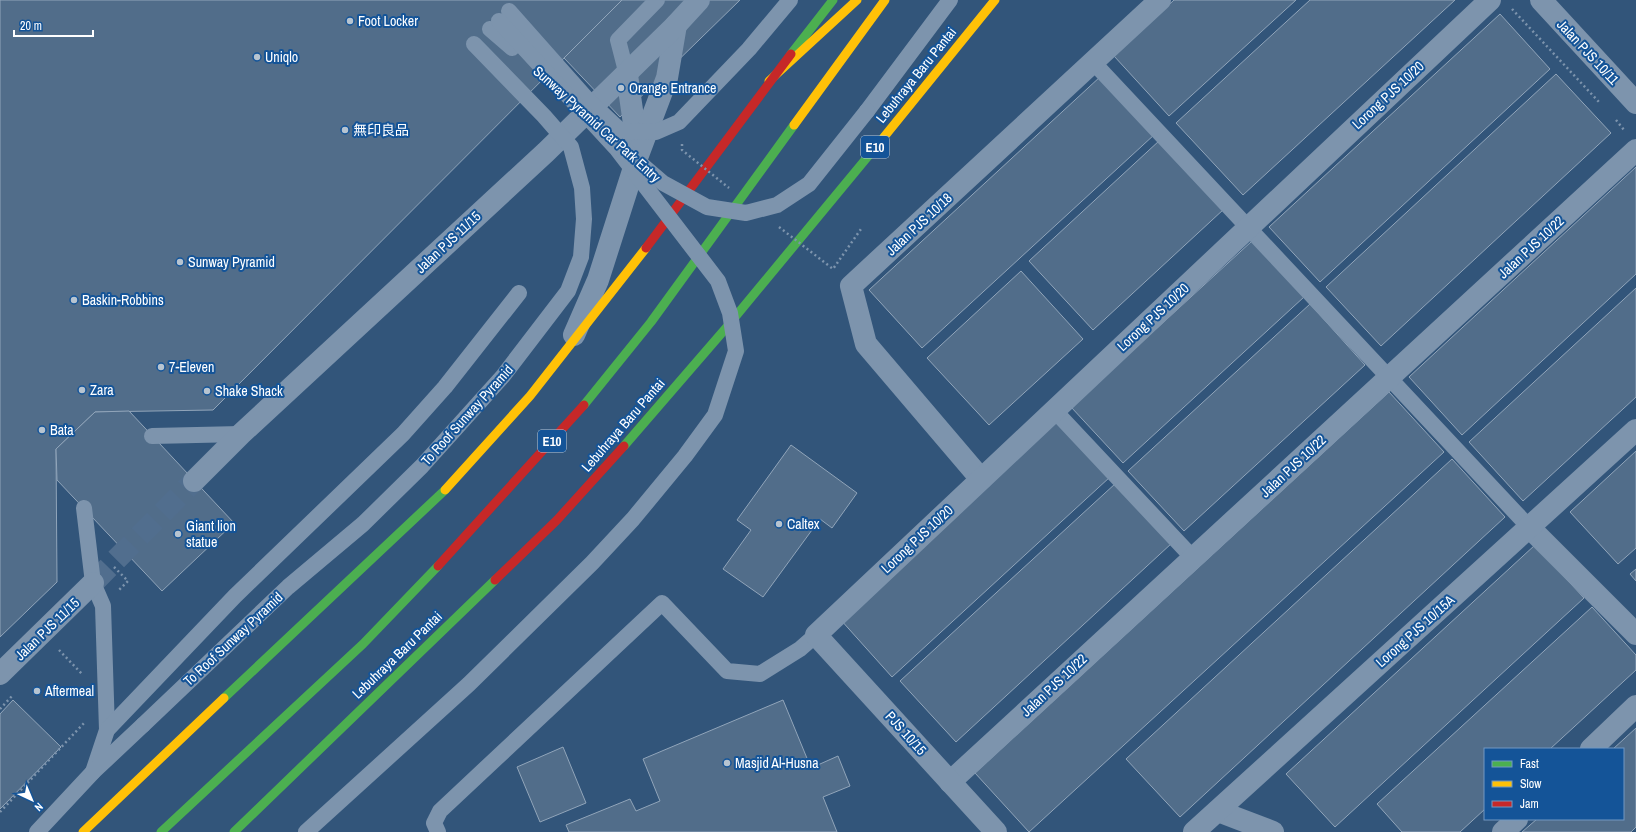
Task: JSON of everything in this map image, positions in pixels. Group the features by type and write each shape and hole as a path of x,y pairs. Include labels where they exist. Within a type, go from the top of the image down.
{"main road":[{"path":"83,832 418,516 481,451 565,354 647,248 769,81 833,0"},
{"path":"769,81 857,0"},
{"name":"E10","path":"161,832 363,644 446,558 577,413 651,322 885,0"},
{"name":"Lebuhraya Baru Pantai","path":"234,832 572,504 756,295 995,0"}],"street":[{"name":"Jalan PJS 11/15","path":"194,481 241,434 546,152 627,75 676,26 699,0"},
{"name":"Jalan PJS 10/18","path":"981,479 866,344 851,286 1160,0"},
{"name":"Jalan PJS 10/11","path":"1541,0 1636,103"},
{"name":"Lorong PJS 10/20","path":"816,635 1248,227 1499,3"},
{"path":"565,354 598,280 638,155 667,78 676,26"},
{"path":"627,75 638,155"},
{"name":"Jalan PJS 10/22","path":"950,782 1636,150"},
{"name":"Lorong PJS 10/15A","path":"1194,832 1636,430"},
{"path":"1530,528 1636,634"},
{"name":"Jalan PJS 11/15","path":"0,674 93,583"},
{"name":"PJS 10/15","path":"816,635 950,782 991,830"},
{"path":"1592,748 1636,706"},
{"path":"1218,811 1273,832"},
{"path":"1504,832 1516,820"}],"lane":[{"path":"627,75 618,40 657,0"},
{"path":"499,20 621,131 656,132 679,122 748,49 790,0"},
{"name":"Sunway Pyramid Car Park Entry","path":"499,20 663,183 708,207 746,213 777,205 808,184 867,111 950,0"},
{"path":"306,832 469,684 592,563 633,520 685,456 715,415 736,350 730,314 718,281 616,148 499,20"},
{"name":"To Roof Sunway Pyramid","path":"38,832 93,772 288,587 363,524 422,466 503,376 568,291 581,257 584,219 582,188 571,148 544,116 474,44"},
{"path":"1093,62 1530,528"},
{"path":"107,730 235,596 403,434 446,387 519,293"},
{"path":"1054,410 1193,558"},
{"path":"152,436 241,434"},
{"path":"84,508 93,583 103,606 107,730 93,772"},
{"path":"438,832 434,823 440,811 662,603 727,671 760,674 800,649 816,635"}],"path":[{"path":"1499,3 1604,108"},
{"path":"1615,119 1625,131"},
{"path":"59,650 85,677"},
{"path":"0,812 86,721"}],"building":[{"name":"Sunway Pyramid","path":"0,0 622,0 213,410 95,412 56,449 57,582 0,637"},
{"name":"Orange Entrance","path":"622,0 740,0 620,117 564,58"},
{"path":"1174,0 1296,0 1169,116 1114,56"},
{"path":"1310,0 1455,0 1243,195 1176,123"},
{"path":"1500,14 1550,69 1320,282 1269,227"},
{"path":"1556,74 1611,133 1381,346 1326,287"},
{"path":"1101,76 1155,134 922,348 869,290"},
{"path":"1160,140 1224,209 1093,330 1029,261"},
{"path":"1636,167 1636,274 1462,435 1409,377"},
{"path":"1252,241 1304,297 1123,463 1071,407"},
{"path":"1021,271 1083,339 989,425 927,358"},
{"path":"1636,288 1636,397 1523,501 1469,442"},
{"path":"1310,304 1365,365 1184,531 1128,471"},
{"path":"1389,392 1444,452 1029,832 975,773"},
{"path":"129,411 234,523 162,591 57,480 56,449 95,412"},
{"path":"1057,420 1110,477 892,677 840,619"},
{"name":"Caltex","path":"791,445 857,493 832,528 820,519 763,597 723,569 751,530 737,520"},
{"path":"1636,451 1636,548 1618,564 1570,512"},
{"path":"1452,459 1505,517 1180,817 1126,759"},
{"path":"1116,483 1172,543 956,742 900,681"},
{"path":"1535,545 1584,598 1335,827 1286,774"},
{"path":"1636,569 1636,581 1630,574"},
{"path":"1592,607 1636,655 1636,670 1551,748 1484,748 1484,810 1460,832 1402,832 1377,804"},
{"path":"13,700 61,747 0,809 0,714"},
{"name":"Masjid Al-Husna","path":"783,700 811,768 838,756 850,786 823,797 837,832 569,832 566,825 630,799 636,811 660,801 643,759"},
{"path":"1636,728 1636,827 1631,832 1522,832 1536,820 1624,820 1624,748 1614,748"},
{"path":"563,747 586,803 540,822 517,767"}],"tunnel":[{"path":"93,583 194,481"}],"traffic: fast":[{"path":"791,54 833,0"},
{"path":"584,405 651,322 794,125"},
{"path":"624,446 726,328 884,137"},
{"path":"224,698 445,490"},
{"path":"161,832 363,644 438,566"},
{"path":"234,832 495,580"}],"traffic: slow":[{"path":"769,81 857,0"},
{"path":"794,125 885,0"},
{"path":"884,137 995,0"},
{"path":"445,490 530,396 646,248"},
{"path":"83,832 224,698"}],"traffic: jam":[{"path":"646,248 791,54"},
{"path":"438,566 584,405"},
{"path":"495,580 557,520 624,446"}],"place":[{"name":"Foot Locker","path":"350,21"},
{"name":"Uniqlo","path":"257,57"},
{"name":"Orange Entrance","path":"621,88"},
{"name":"無印良品","path":"345,130"},
{"name":"Sunway Pyramid","path":"180,262"},
{"name":"Baskin-Robbins","path":"74,300"},
{"name":"7-Eleven","path":"161,367"},
{"name":"Zara","path":"82,390"},
{"name":"Shake Shack","path":"207,391"},
{"name":"Bata","path":"42,430"},
{"name":"Caltex","path":"779,524"},
{"name":"Giant lion statue","path":"178,534"},
{"name":"Aftermeal","path":"37,691"},
{"name":"Masjid Al-Husna","path":"727,763"}]}
